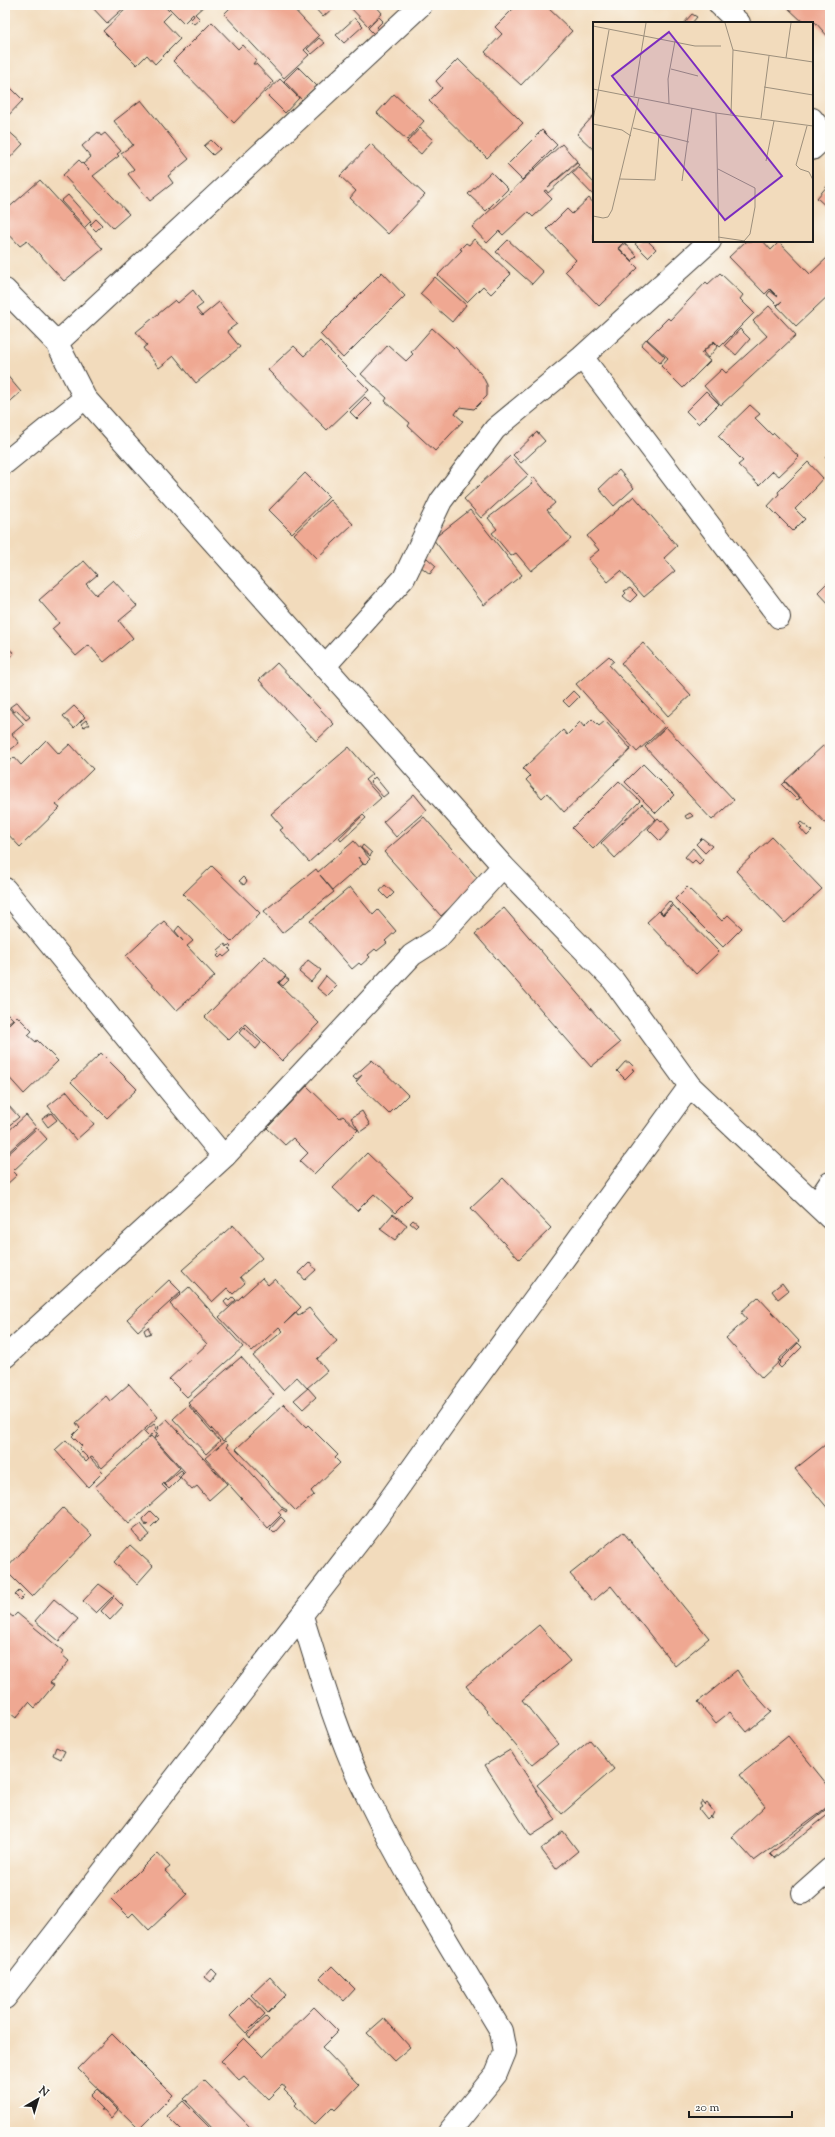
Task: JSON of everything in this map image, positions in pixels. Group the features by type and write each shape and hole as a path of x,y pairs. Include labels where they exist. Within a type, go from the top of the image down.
{"street":[{"path":"57,343 421,5"},
{"path":"720,5 737,22"},
{"path":"813,121 822,142"},
{"path":"324,667 404,578 442,501 495,429 582,357 709,242"},
{"path":"5,290 57,343 85,398 503,866 613,980 690,1086 758,1152 823,1211 830,1183"},
{"path":"582,357 779,617"},
{"path":"5,463 85,398"},
{"path":"5,1357 224,1157 412,955 437,939 503,866"},
{"path":"5,889 224,1157"},
{"path":"5,1998 376,1519 465,1394 690,1086"},
{"path":"302,1616 331,1707 367,1796 410,1878 501,2031 505,2052 496,2074 449,2132"},
{"path":"803,1893 830,1869"}],"building":[{"path":"90,5 127,5 107,23"},
{"path":"130,5 163,5 171,13 163,21 180,39 155,64 147,55 137,65 103,31"},
{"path":"166,5 205,5 195,14 200,19 194,24 190,20 194,16 193,14 184,23"},
{"path":"233,5 290,5 319,36 304,50 309,55 284,78 224,14"},
{"path":"312,5 336,5 323,17"},
{"path":"348,5 375,5 382,13 368,26"},
{"path":"517,5 545,5 572,31 521,85 485,52 502,34 495,27"},
{"path":"791,5 830,5 830,39 815,22 803,22 788,8"},
{"path":"692,14 697,17 693,22 685,22"},
{"path":"379,17 383,21 377,27 383,34 378,38 368,28"},
{"path":"355,18 363,26 344,43 336,35"},
{"path":"212,22 238,49 242,45 256,60 253,64 256,64 273,82 234,123 173,61"},
{"path":"319,38 325,43 312,54 307,49"},
{"path":"458,59 523,123 487,158 429,101 442,88 436,81"},
{"path":"298,67 317,86 302,100 284,81"},
{"path":"280,79 299,98 285,113 265,93"},
{"path":"5,82 23,100 5,119"},
{"path":"394,94 424,121 407,140 377,113"},
{"path":"141,100 189,159 168,176 173,183 150,201 128,174 134,169 121,153 133,145 114,121"},
{"path":"593,116 593,149 577,134"},
{"path":"5,128 23,144 5,163"},
{"path":"420,128 433,140 421,154 407,142"},
{"path":"542,130 557,145 522,180 507,165"},
{"path":"98,132 101,136 105,133 121,151 117,154 119,156 93,176 129,214 113,228 63,175 79,160 83,164 91,157 82,146"},
{"path":"211,140 220,149 213,155 204,146"},
{"path":"371,144 425,195 388,234 350,198 356,191 340,176"},
{"path":"562,144 577,161 548,187 577,163 579,165 548,193 546,190 544,191 552,199 533,217 528,212 503,235 499,231 487,243 472,227"},
{"path":"579,167 593,182 593,195 572,173"},
{"path":"491,172 508,189 486,211 468,194"},
{"path":"40,180 103,249 64,281 27,241 20,246 5,230 5,211"},
{"path":"828,185 830,187 830,210 817,198"},
{"path":"68,195 91,221 85,227 61,201"},
{"path":"589,198 593,203 593,242 624,242 618,248 638,268 599,306 565,271 576,260 547,229 567,209 572,214"},
{"path":"96,219 102,225 96,231 90,225"},
{"path":"474,239 511,274 491,294 483,286 467,302 438,275 462,250 460,249 466,243 469,245"},
{"path":"508,240 543,272 532,284 496,252"},
{"path":"637,242 649,242 656,249 648,257 635,244"},
{"path":"745,242 764,242 771,250 779,242 810,274 829,256 830,294 796,326 777,306 782,301 777,305 767,295 770,291 778,297 770,289 765,294 729,257"},
{"path":"625,243 637,256 632,261 619,248"},
{"path":"382,272 405,296 343,358 320,334"},
{"path":"720,273 743,295 740,299 754,313 720,347 714,341 701,353 710,361 683,388 661,366 668,358 647,339 668,318 670,320 706,282 708,284"},
{"path":"435,277 466,305 452,322 420,294"},
{"path":"193,290 203,304 196,309 202,316 219,302 237,324 227,331 240,347 196,383 174,356 159,368 143,348 147,345 136,332 175,300 178,303"},
{"path":"769,306 796,335 721,405 704,386 722,369 726,373 767,336 753,321"},
{"path":"432,328 454,348 455,347 482,375 487,385 487,396 474,409 460,407 455,414 463,421 435,451 408,426 410,423 385,401 387,398 361,374 388,345 406,361 413,354 411,352"},
{"path":"740,329 750,339 736,355 725,345"},
{"path":"646,339 665,357 660,363 641,345"},
{"path":"320,341 369,390 327,430 268,370 294,346 304,356"},
{"path":"714,342 718,346 708,358 703,352"},
{"path":"5,373 21,392 5,406"},
{"path":"706,391 719,404 699,424 686,411"},
{"path":"365,397 372,404 357,419 350,412"},
{"path":"750,405 760,414 755,418 772,435 774,433 799,457 779,476 773,471 759,485 738,465 743,461 718,436"},
{"path":"537,432 545,441 521,463 513,455"},
{"path":"830,452 830,463 825,457"},
{"path":"510,456 528,475 481,518 464,499"},
{"path":"808,462 823,478 815,487 816,488 795,509 805,519 793,531 768,506 779,494 778,492"},
{"path":"619,470 634,488 614,506 599,489"},
{"path":"305,473 329,497 292,533 269,510"},
{"path":"534,477 555,503 547,510 571,539 531,571 516,553 511,556 492,533 497,529 488,518 533,483 531,480"},
{"path":"634,496 677,546 664,558 675,571 644,597 621,571 608,582 588,559 599,550 587,536"},
{"path":"330,500 353,524 317,558 294,534"},
{"path":"470,510 522,575 484,605 433,539"},
{"path":"427,558 436,566 430,574 420,566"},
{"path":"84,561 97,575 86,584 96,595 113,580 137,606 119,621 133,638 104,662 89,645 76,656 52,629 59,623 39,600"},
{"path":"827,583 830,586 830,605 818,592"},
{"path":"630,588 637,595 630,602 623,596 626,593 624,591"},
{"path":"643,643 691,695 668,716 621,663"},
{"path":"5,646 14,653 5,664"},
{"path":"609,656 614,661 609,665 665,726 637,752 576,684"},
{"path":"277,663 334,724 316,741 259,680"},
{"path":"573,691 579,697 569,707 563,701"},
{"path":"17,702 30,717 26,720 17,710 14,712 10,707"},
{"path":"5,704 24,724 12,734 19,743 5,754"},
{"path":"74,706 85,717 74,728 63,716"},
{"path":"592,719 599,726 605,721 631,749 564,812 547,793 542,798 526,780 530,776 523,769 563,730 567,735 580,722 584,727"},
{"path":"86,720 90,725 84,727 81,724"},
{"path":"666,727 734,800 712,820 645,747"},
{"path":"830,739 830,750 825,744"},
{"path":"46,740 59,754 70,744 93,769 56,805 60,808 20,847 5,831 5,766 14,757 21,765"},
{"path":"824,745 830,752 830,828 785,781"},
{"path":"349,747 372,774 365,780 381,798 309,862 280,830 283,828 271,814"},
{"path":"643,764 674,795 656,813 625,782"},
{"path":"375,777 388,793 383,797 370,782"},
{"path":"619,781 640,801 593,849 572,828"},
{"path":"785,782 800,798 797,800 782,785"},
{"path":"414,794 427,810 396,837 383,822"},
{"path":"642,804 656,819 615,858 601,843"},
{"path":"690,813 693,816 687,819 685,816"},
{"path":"363,815 366,818 341,841 339,838"},
{"path":"424,817 480,881 441,916 384,852"},
{"path":"658,818 661,821 662,820 670,830 660,841 648,829"},
{"path":"801,822 812,831 807,836 800,828 802,827 799,824"},
{"path":"772,837 822,889 785,923 736,871"},
{"path":"702,838 712,846 705,853 696,844"},
{"path":"354,841 370,859 364,865 358,857 363,864 333,890 320,875 334,892 282,933 264,911 316,869 318,872"},
{"path":"363,845 372,853 370,856 361,848"},
{"path":"693,848 703,860 699,864 695,860 692,863 685,857"},
{"path":"212,866 260,913 232,942 183,894"},
{"path":"243,877 247,881 244,885 239,881"},
{"path":"385,885 394,893 388,899 380,891"},
{"path":"350,887 373,915 378,910 396,931 385,941 387,943 377,951 375,949 368,955 370,957 361,965 359,963 352,969 310,921"},
{"path":"687,887 722,921 728,915 742,928 723,947 675,899"},
{"path":"669,901 672,904 663,914 660,911"},
{"path":"673,905 719,952 696,974 647,922 659,911 663,915"},
{"path":"504,908 620,1043 591,1067 475,934"},
{"path":"164,921 183,941 175,931 179,926 193,941 187,946 215,976 176,1011 126,956"},
{"path":"225,944 227,947 229,945 231,947 229,949 231,951 224,957 222,955 219,958 217,956 220,953 218,950"},
{"path":"265,956 286,976 278,983 319,1023 282,1061 245,1024 229,1040 205,1017"},
{"path":"308,960 321,970 311,982 299,972"},
{"path":"326,976 337,986 327,996 317,988"},
{"path":"285,977 289,980 283,986 279,983"},
{"path":"5,1011 13,1019 8,1023 5,1020"},
{"path":"17,1016 32,1031 28,1035 36,1042 37,1040 58,1061 24,1094 5,1073 5,1021 8,1025"},
{"path":"244,1027 261,1043 256,1049 239,1033"},
{"path":"101,1053 137,1089 107,1118 71,1082"},
{"path":"372,1060 408,1095 389,1114 356,1082 362,1075 356,1080 353,1077"},
{"path":"625,1062 629,1062 634,1067 632,1069 634,1070 625,1079 617,1071"},
{"path":"307,1086 340,1118 343,1116 358,1130 314,1174 300,1161 308,1153 293,1138 285,1145 267,1128"},
{"path":"67,1091 94,1124 76,1140 48,1106"},
{"path":"5,1102 19,1117 5,1129"},
{"path":"362,1111 370,1125 360,1132 351,1118"},
{"path":"51,1113 57,1120 48,1127 42,1119"},
{"path":"26,1115 36,1127 5,1155 5,1134"},
{"path":"37,1128 47,1139 13,1171 17,1175 5,1186 5,1157"},
{"path":"367,1153 412,1196 395,1213 374,1194 357,1211 333,1188"},
{"path":"503,1178 551,1228 519,1259 471,1208"},
{"path":"393,1214 407,1225 395,1240 380,1229"},
{"path":"413,1220 418,1224 415,1227 410,1223"},
{"path":"233,1225 262,1258 240,1277 245,1283 233,1294 227,1288 212,1302 182,1270"},
{"path":"310,1262 316,1270 305,1280 299,1273"},
{"path":"262,1278 268,1285 275,1279 301,1307 285,1323 296,1313 298,1316 309,1308 337,1341 317,1359 327,1371 307,1388 297,1377 283,1390 253,1356 283,1331 279,1327 252,1352 219,1317"},
{"path":"169,1280 181,1292 138,1331 127,1319"},
{"path":"782,1283 788,1291 778,1299 772,1291"},
{"path":"189,1287 243,1347 187,1397 169,1379 207,1344 170,1304"},
{"path":"233,1297 236,1300 228,1307 224,1302 227,1299 229,1301"},
{"path":"758,1297 799,1341 778,1360 780,1361 762,1378 726,1338 747,1319 741,1312"},
{"path":"148,1327 151,1333 146,1335 144,1330"},
{"path":"798,1343 802,1347 781,1368 778,1365 781,1362 780,1361"},
{"path":"241,1357 274,1395 223,1441 188,1403"},
{"path":"129,1384 158,1417 102,1468 92,1457 90,1458 103,1472 88,1487 55,1450 66,1440 86,1462 89,1459 79,1449 82,1446 72,1436 80,1428 76,1423 106,1396 110,1401"},
{"path":"308,1388 316,1397 303,1409 294,1400"},
{"path":"284,1404 306,1427 308,1425 338,1455 335,1458 340,1463 311,1491 314,1495 296,1511 236,1449"},
{"path":"188,1405 220,1441 206,1454 173,1419"},
{"path":"167,1419 227,1484 209,1500 197,1486 192,1490 180,1477 185,1472 155,1439 159,1435 156,1432 159,1428 158,1427"},
{"path":"154,1424 157,1428 154,1431 157,1435 155,1438 151,1434 149,1437 144,1432"},
{"path":"151,1436 180,1468 162,1485 167,1490 129,1524 95,1487"},
{"path":"225,1441 228,1444 227,1446 283,1508 287,1510 286,1512 282,1509 278,1512 281,1515 268,1528 205,1458"},
{"path":"830,1441 830,1511 795,1469"},
{"path":"181,1470 183,1472 178,1476 180,1478 169,1489 164,1484"},
{"path":"63,1508 92,1535 32,1597 5,1570"},
{"path":"151,1511 159,1519 151,1527 147,1523 146,1526 143,1519"},
{"path":"281,1517 285,1521 274,1533 270,1529"},
{"path":"141,1524 150,1535 141,1542 132,1531"},
{"path":"623,1532 709,1638 675,1666 611,1586 593,1601 570,1574"},
{"path":"130,1545 153,1566 137,1584 114,1562"},
{"path":"99,1584 114,1595 96,1613 83,1601"},
{"path":"19,1591 24,1596 20,1600 15,1595"},
{"path":"114,1597 123,1606 110,1620 101,1611"},
{"path":"54,1599 78,1619 59,1641 35,1621"},
{"path":"5,1611 13,1617 17,1613 63,1651 61,1654 69,1661 50,1683 54,1685 35,1708 29,1702 16,1718 5,1709"},
{"path":"539,1625 570,1661 522,1700 558,1744 532,1765 466,1686"},
{"path":"737,1670 746,1684 771,1712 747,1732 730,1712 716,1723 698,1702"},
{"path":"788,1736 830,1788 830,1805 754,1861 732,1837 765,1806 740,1775"},
{"path":"590,1740 614,1769 562,1814 537,1785"},
{"path":"56,1747 65,1751 61,1759 53,1755"},
{"path":"510,1750 556,1820 531,1836 485,1765"},
{"path":"702,1801 705,1805 707,1803 714,1812 711,1818 710,1816 707,1819 699,1809 702,1807 700,1804"},
{"path":"830,1806 830,1813 774,1858 770,1854"},
{"path":"563,1831 578,1851 556,1869 541,1849"},
{"path":"157,1853 170,1867 165,1871 187,1894 149,1930 133,1913 129,1917 111,1899"},
{"path":"332,1966 355,1989 344,2001 320,1978"},
{"path":"212,1969 217,1974 211,1982 205,1977"},
{"path":"270,1977 286,1995 268,2013 251,1995"},
{"path":"249,1997 265,2014 246,2033 230,2016"},
{"path":"314,2007 338,2031 322,2047 359,2085 335,2110 332,2107 314,2125 295,2105 297,2103 284,2090 286,2088 282,2085 268,2099 244,2076 239,2080 221,2061 244,2038 263,2057"},
{"path":"266,2017 269,2020 250,2038 247,2034"},
{"path":"384,2018 410,2047 394,2061 367,2033"},
{"path":"112,2034 173,2095 139,2129 78,2069"},
{"path":"204,2080 255,2132 216,2132 184,2099"},
{"path":"97,2089 118,2110 111,2118 104,2110 101,2110 103,2109 90,2096"},
{"path":"183,2101 214,2132 183,2132 167,2116"}]}
